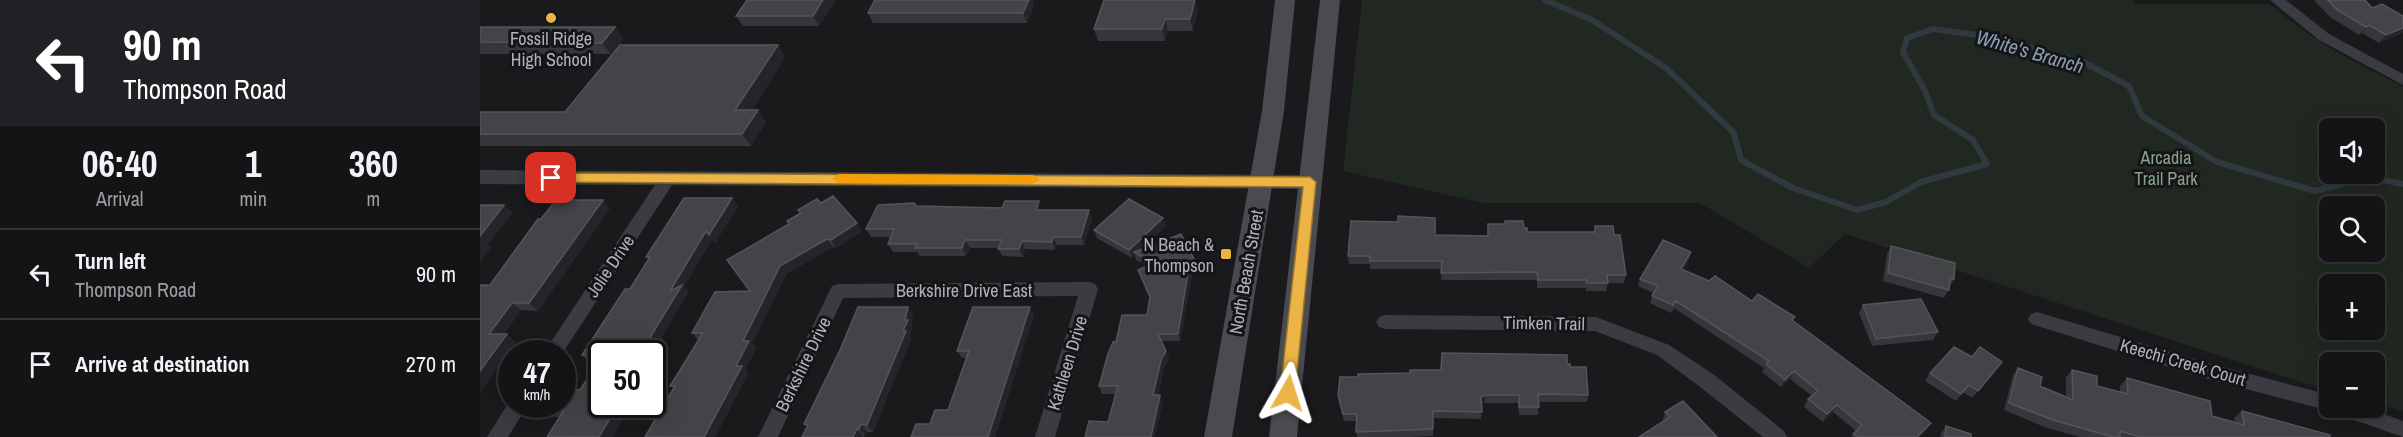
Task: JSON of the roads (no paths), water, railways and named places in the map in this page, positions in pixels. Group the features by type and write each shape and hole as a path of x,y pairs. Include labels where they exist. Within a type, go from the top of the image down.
{"main road":[{"name":"North Beach Street","path":"1218,437 1273,111 1285,0"},
{"path":"1283,437 1330,0"}],"street":[{"path":"2277,0 2324,37 2403,80"},
{"path":"480,177 1310,182"},
{"name":"Jolie Drive","path":"561,340 668,178"},
{"name":"Berkshire Drive East","path":"838,291 1089,289"},
{"name":"Kathleen Drive","path":"1045,437 1089,289"},
{"name":"Berkshire Drive","path":"768,437 838,291"},
{"name":"Keechi Creek Court","path":"2037,319 2197,368 2319,400"},
{"name":"Timken Trail","path":"1385,322 1596,324 1663,350 1706,380 1777,437"},
{"path":"496,437 509,418"},
{"path":"2371,418 2403,430"}],"waterway":[{"name":"White's Branch","path":"1545,0 1592,20 1666,68 1734,133 1741,160 1793,188 1857,210 1886,202 1921,182 1987,164 1973,140 1934,115 1925,91 1903,52 1907,38 1933,29 1993,37 2085,63 2129,86 2142,116 2217,162 2315,191 2369,177 2403,184"}],"place":[{"name":"Fossil Ridge High School","path":"551,18"},
{"name":"N Beach & Thompson","path":"1226,254"}],"park label":[{"name":"Arcadia Trail Park","path":"2166,167"}]}
